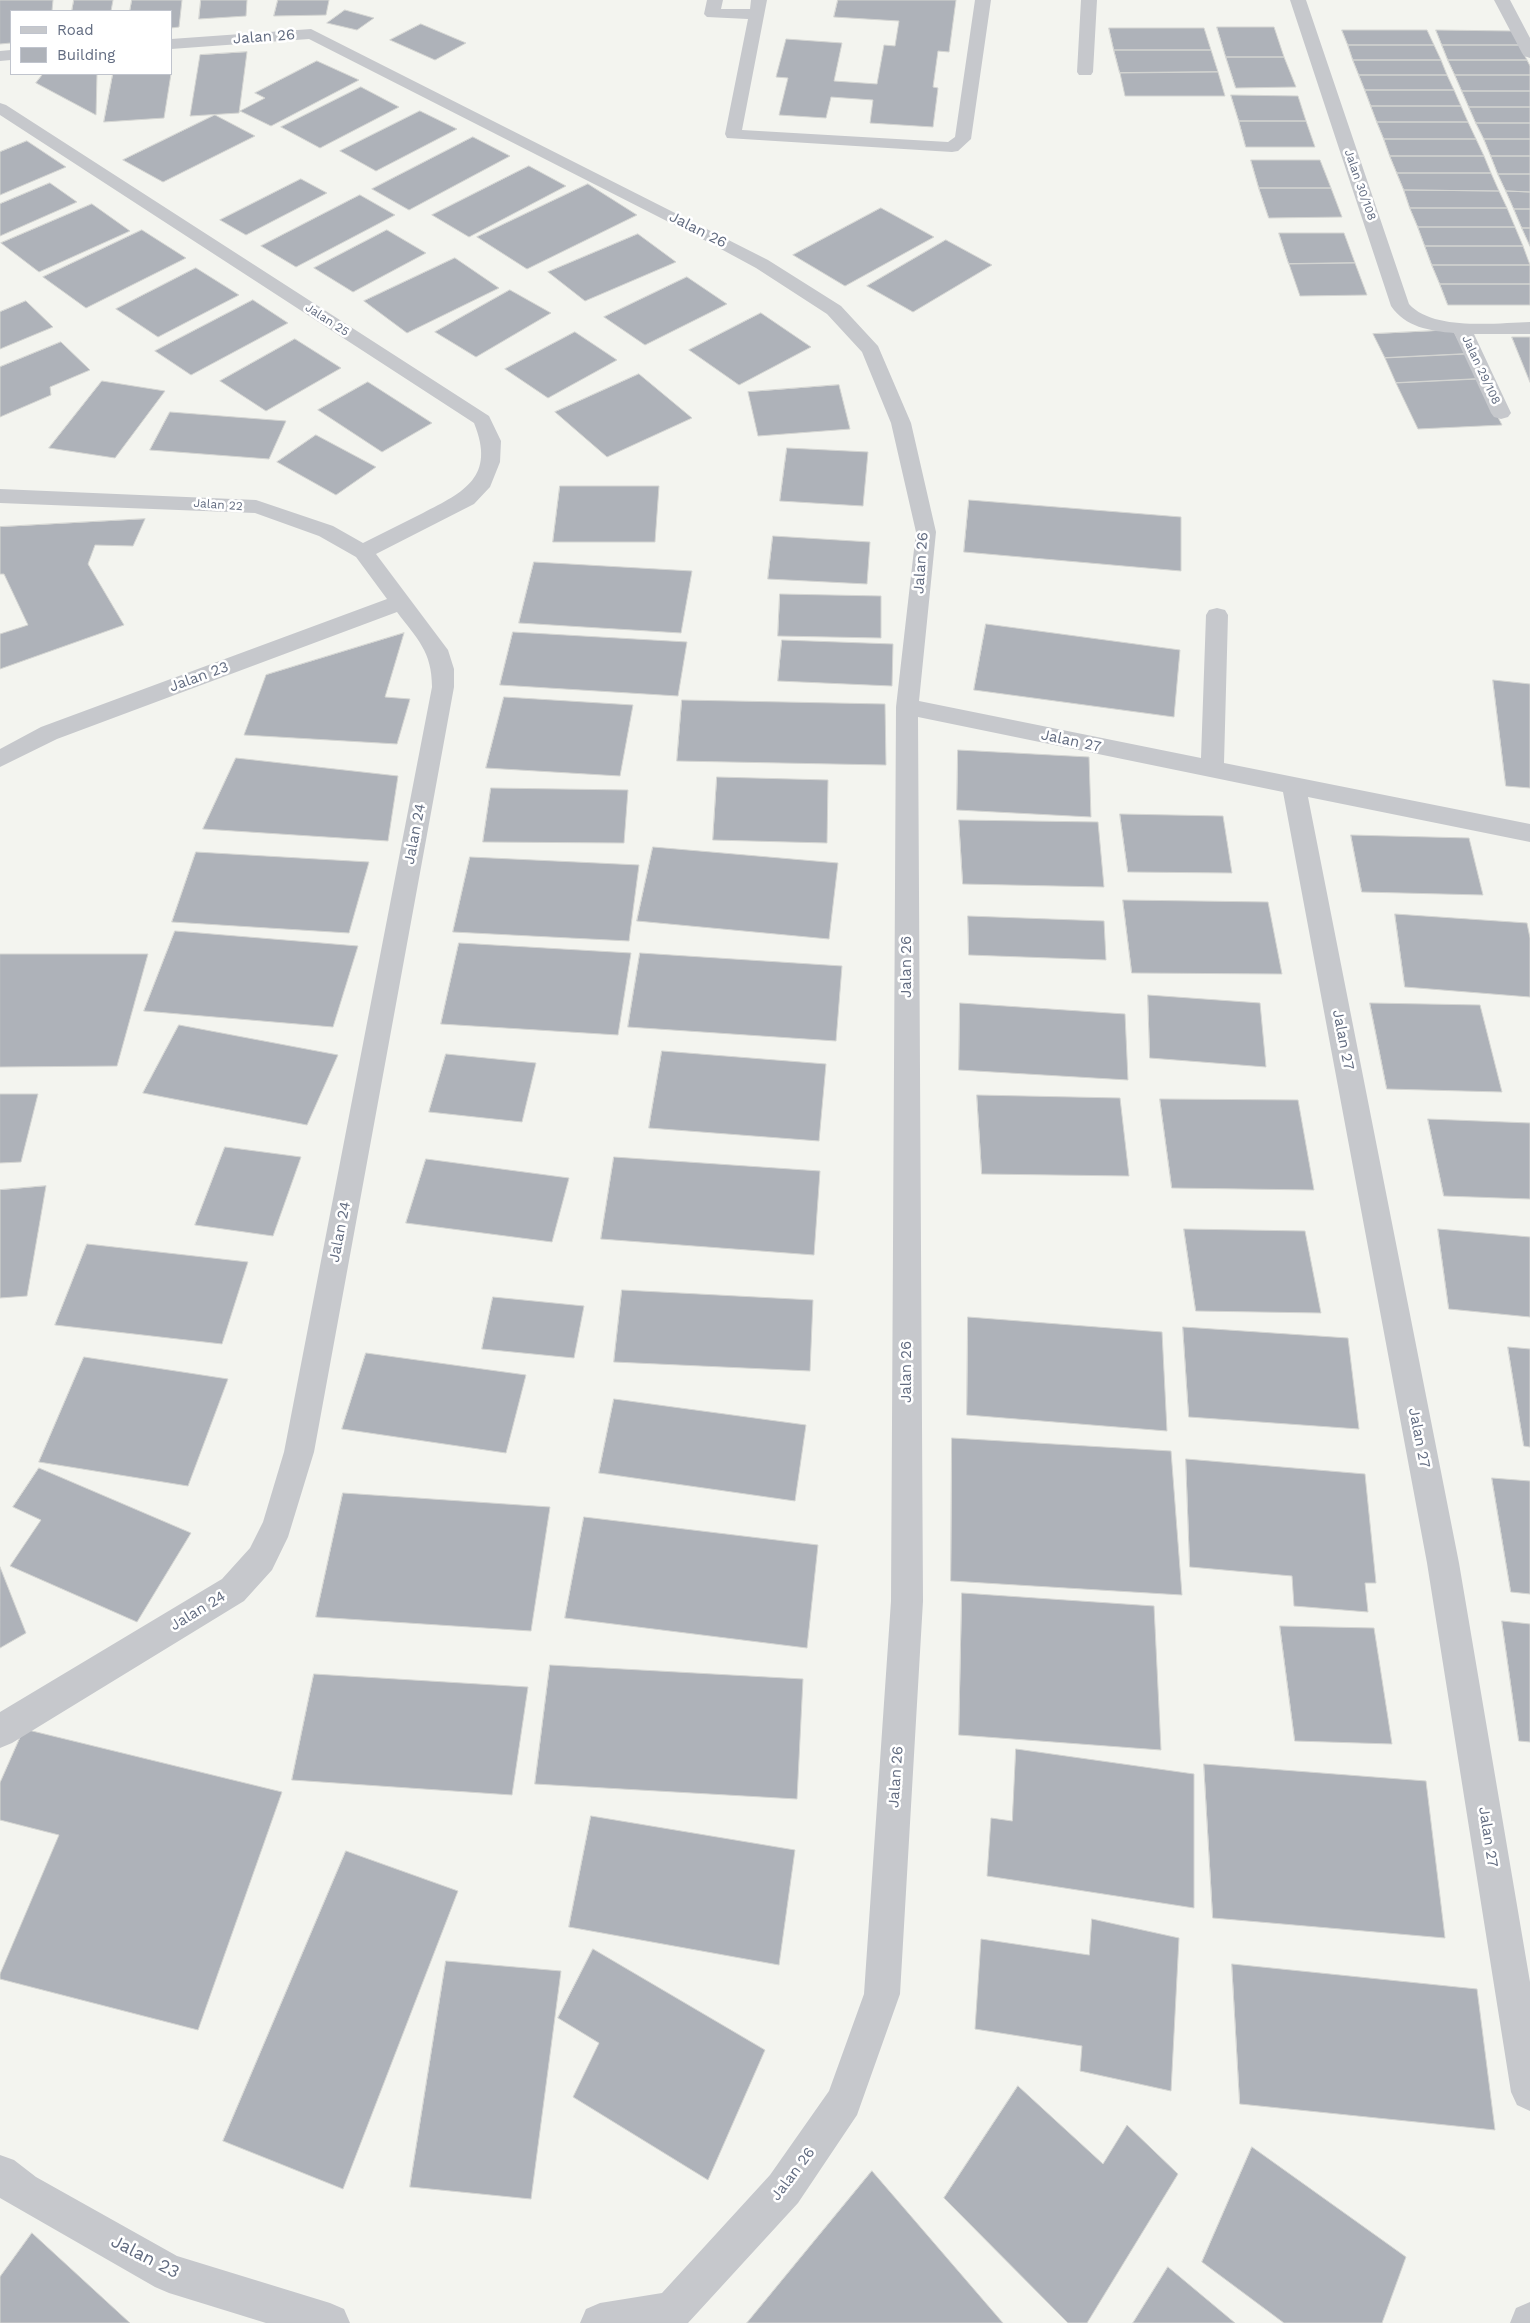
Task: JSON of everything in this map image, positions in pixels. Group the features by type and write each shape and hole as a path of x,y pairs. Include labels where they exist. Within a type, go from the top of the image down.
{"street":[{"path":"715,0 712,14 758,7 733,134 952,147 963,139 983,0"},
{"path":"1085,72 1089,0"},
{"name":"Jalan 30/108","path":"1298,0 1400,306 1410,316 1427,324 1461,327 1530,328"},
{"path":"1502,0 1530,53"},
{"name":"Jalan 26","path":"172,44 310,34 714,238 762,264 834,310 871,350 901,423 926,532 907,707 907,1601 882,1994 844,2102 784,2189 676,2317"},
{"name":"Jalan 25","path":"0,108 482,420 492,441 490,462 483,482 467,499 363,552"},
{"name":"Jalan 29/108","path":"1461,327 1501,412"},
{"name":"Jalan 22","path":"0,496 256,507 326,531 363,552 402,602"},
{"name":"Jalan 23","path":"0,759 49,733 402,602"},
{"name":"Jalan 24","path":"0,1731 233,1590 261,1559 277,1526 299,1452 443,687 444,669 437,650 402,602"},
{"path":"1212,770 1218,615"},
{"name":"Jalan 27","path":"907,707 1530,833"},
{"name":"Jalan 27","path":"1294,786 1443,1563 1530,2092"},
{"name":"Jalan 23","path":"0,2174 22,2191 169,2273 330,2323"},
{"path":"600,2323 676,2317"}],"building":[{"path":"0,0 53,0 52,10 10,10 10,43 0,44"},
{"path":"74,0 113,0 111,10 72,10"},
{"path":"132,0 182,0 179,27 172,28 172,10 130,10"},
{"path":"201,0 247,0 246,16 199,19"},
{"path":"278,0 329,0 326,15 274,16"},
{"path":"838,0 956,0 949,52 938,51 933,87 938,88 933,127 870,123 873,100 831,97 826,118 779,115 788,78 776,77 786,39 842,43 834,81 877,84 884,45 895,46 899,21 834,17"},
{"path":"345,10 374,18 357,30 327,23"},
{"path":"421,24 466,43 435,60 390,40"},
{"path":"1217,27 1274,27 1284,57 1226,57"},
{"path":"1109,28 1204,28 1211,50 1114,50"},
{"path":"1342,30 1427,30 1434,45 1348,45"},
{"path":"1436,30 1512,31 1519,45 1442,45"},
{"path":"1348,45 1434,45 1441,60 1353,60"},
{"path":"1442,45 1519,45 1527,60 1448,60"},
{"path":"1114,50 1211,50 1218,72 1120,73"},
{"path":"247,52 239,113 190,116 200,55"},
{"path":"1226,57 1284,57 1296,87 1236,88"},
{"path":"1353,60 1441,60 1447,75 1359,75"},
{"path":"1448,60 1527,60 1530,66 1530,75 1455,75"},
{"path":"317,61 359,80 271,126 240,111 265,98 255,93"},
{"path":"1218,72 1225,96 1125,96 1120,73"},
{"path":"42,75 97,75 96,115 36,83"},
{"path":"113,75 171,75 164,118 104,122"},
{"path":"1359,75 1447,75 1454,90 1365,90"},
{"path":"1455,75 1530,75 1530,91 1462,91"},
{"path":"361,87 399,107 320,148 281,127"},
{"path":"1365,90 1454,90 1461,106 1371,106"},
{"path":"1462,91 1530,91 1530,107 1469,107"},
{"path":"1231,95 1298,96 1306,121 1239,121"},
{"path":"1371,106 1461,106 1468,122 1377,122"},
{"path":"1469,107 1530,107 1530,123 1476,123"},
{"path":"420,111 457,129 376,171 340,151"},
{"path":"215,115 255,136 163,182 123,160"},
{"path":"1239,121 1306,121 1315,147 1246,147"},
{"path":"1377,122 1468,122 1476,139 1384,139"},
{"path":"1476,123 1530,123 1530,139 1484,139"},
{"path":"473,137 510,156 409,210 372,189"},
{"path":"1384,139 1476,139 1484,156 1390,156"},
{"path":"1484,139 1530,139 1530,156 1491,156"},
{"path":"27,141 66,167 0,195 0,152"},
{"path":"1390,156 1484,156 1491,173 1397,173"},
{"path":"1491,156 1530,156 1530,174 1498,174"},
{"path":"1251,160 1320,160 1331,188 1259,188"},
{"path":"529,166 566,186 469,237 432,215"},
{"path":"1397,173 1491,173 1499,191 1404,190"},
{"path":"1498,174 1530,174 1530,192 1506,191"},
{"path":"301,179 327,193 246,235 220,220"},
{"path":"50,183 77,202 0,236 0,204"},
{"path":"588,184 637,215 527,269 477,237"},
{"path":"1259,188 1331,188 1342,217 1269,218"},
{"path":"1404,190 1499,191 1507,208 1410,208"},
{"path":"1506,191 1530,192 1530,209 1514,209"},
{"path":"360,195 395,215 296,267 261,246"},
{"path":"92,204 130,231 39,272 1,243"},
{"path":"881,208 934,237 845,286 793,255"},
{"path":"1410,208 1507,208 1515,227 1418,227"},
{"path":"1514,209 1530,209 1530,228 1522,228"},
{"path":"1418,227 1515,227 1523,246 1425,246"},
{"path":"1522,228 1530,228 1530,246"},
{"path":"142,230 186,258 86,308 43,277"},
{"path":"387,230 426,253 353,292 314,268"},
{"path":"1279,233 1344,233 1355,263 1289,264"},
{"path":"638,234 676,262 585,301 548,272"},
{"path":"946,240 992,265 913,312 867,286"},
{"path":"1425,246 1523,246 1530,265 1432,265"},
{"path":"455,258 499,288 407,333 364,301"},
{"path":"1355,263 1367,295 1300,296 1289,264"},
{"path":"1432,265 1530,265 1530,284 1440,284"},
{"path":"196,268 239,295 158,337 116,309"},
{"path":"687,277 727,304 645,345 604,317"},
{"path":"1440,284 1530,284 1530,305 1448,305"},
{"path":"510,290 551,313 476,357 435,332"},
{"path":"253,300 288,323 191,375 155,351"},
{"path":"26,301 53,327 0,349 0,312"},
{"path":"761,313 811,347 739,385 689,350"},
{"path":"1453,330 1466,354 1385,358 1373,334"},
{"path":"575,332 617,360 548,398 505,369"},
{"path":"1512,337 1530,337 1530,382"},
{"path":"295,339 341,368 266,411 220,381"},
{"path":"61,342 90,370 50,387 51,395 0,417 0,367"},
{"path":"1466,354 1478,379 1396,383 1385,358"},
{"path":"639,374 692,418 607,457 555,412"},
{"path":"1478,379 1502,425 1418,429 1396,383"},
{"path":"102,381 165,391 115,458 49,448"},
{"path":"368,382 432,423 382,452 318,410"},
{"path":"839,385 850,429 758,436 748,392"},
{"path":"170,412 286,421 269,459 150,450"},
{"path":"316,435 376,467 336,495 277,462"},
{"path":"787,448 868,452 863,506 780,501"},
{"path":"560,486 659,486 655,542 553,542"},
{"path":"969,500 1181,517 1181,571 964,552"},
{"path":"145,519 133,546 95,545 88,564 124,625 0,669 0,634 28,625 4,574 0,574 0,527"},
{"path":"773,536 870,542 867,584 768,579"},
{"path":"534,562 692,571 681,633 519,623"},
{"path":"780,594 881,596 881,638 778,636"},
{"path":"986,624 1180,650 1174,717 974,690"},
{"path":"513,632 687,642 678,696 500,685"},
{"path":"404,633 385,697 410,699 397,744 244,735 266,675"},
{"path":"782,640 893,644 892,686 778,681"},
{"path":"1493,680 1530,684 1530,788 1506,786"},
{"path":"504,697 633,705 620,776 486,768"},
{"path":"682,700 885,704 886,765 677,761"},
{"path":"958,750 1089,757 1091,817 957,810"},
{"path":"236,758 398,776 388,841 203,829"},
{"path":"717,777 828,780 827,843 713,840"},
{"path":"491,788 628,790 624,843 483,842"},
{"path":"1120,814 1223,816 1232,873 1128,872"},
{"path":"959,820 1098,822 1104,887 963,884"},
{"path":"1351,835 1469,838 1483,895 1362,892"},
{"path":"653,847 838,863 829,939 637,921"},
{"path":"196,852 369,862 349,933 172,922"},
{"path":"470,857 639,865 629,941 453,932"},
{"path":"1123,900 1268,902 1282,974 1132,973"},
{"path":"1395,914 1527,923 1530,938 1530,997 1405,987"},
{"path":"968,916 1104,921 1106,960 969,955"},
{"path":"175,931 358,946 333,1027 144,1011"},
{"path":"459,943 631,953 618,1035 441,1024"},
{"path":"640,953 842,966 836,1041 628,1027"},
{"path":"0,954 148,954 117,1066 0,1067"},
{"path":"1148,995 1260,1003 1266,1067 1150,1058"},
{"path":"960,1003 1125,1014 1128,1080 959,1070"},
{"path":"1370,1003 1480,1005 1502,1092 1387,1089"},
{"path":"179,1025 338,1055 307,1125 143,1093"},
{"path":"662,1051 826,1064 819,1141 649,1128"},
{"path":"446,1054 536,1063 522,1122 429,1112"},
{"path":"0,1094 38,1094 21,1162 0,1163"},
{"path":"977,1095 1120,1098 1129,1176 982,1174"},
{"path":"1160,1099 1298,1100 1314,1190 1172,1188"},
{"path":"1428,1119 1530,1123 1530,1199 1444,1196"},
{"path":"225,1147 301,1157 273,1236 195,1225"},
{"path":"614,1157 820,1171 814,1255 601,1239"},
{"path":"426,1159 569,1178 552,1242 406,1223"},
{"path":"46,1186 27,1296 0,1298 0,1190"},
{"path":"1184,1229 1305,1231 1321,1313 1196,1311"},
{"path":"1438,1229 1530,1237 1530,1317 1449,1309"},
{"path":"87,1244 248,1262 222,1344 55,1325"},
{"path":"622,1290 813,1300 810,1371 614,1362"},
{"path":"493,1297 584,1306 574,1358 482,1349"},
{"path":"968,1317 1162,1332 1167,1431 967,1415"},
{"path":"1183,1327 1348,1338 1359,1429 1189,1417"},
{"path":"1508,1347 1530,1349 1530,1447 1524,1446"},
{"path":"366,1353 526,1375 506,1453 342,1429"},
{"path":"84,1357 228,1379 188,1486 39,1462"},
{"path":"614,1399 806,1425 795,1501 599,1473"},
{"path":"952,1438 1171,1451 1182,1595 951,1581"},
{"path":"1186,1459 1365,1474 1376,1583 1365,1583 1368,1612 1294,1606 1292,1576 1190,1567"},
{"path":"39,1468 191,1533 137,1622 10,1566 41,1520 13,1507"},
{"path":"1492,1478 1530,1481 1530,1594 1511,1592"},
{"path":"343,1493 550,1507 531,1631 316,1617"},
{"path":"584,1517 818,1545 807,1648 565,1618"},
{"path":"0,1567 26,1633 0,1648"},
{"path":"962,1593 1154,1606 1161,1750 959,1735"},
{"path":"1502,1621 1530,1624 1530,1742 1519,1741"},
{"path":"1280,1626 1374,1628 1392,1744 1295,1741"},
{"path":"550,1665 803,1679 797,1799 535,1784"},
{"path":"314,1674 528,1687 512,1795 292,1780"},
{"path":"24,1729 282,1792 198,2030 0,1979 0,1974 59,1835 0,1820 0,1783"},
{"path":"1016,1749 1194,1774 1194,1908 987,1876 991,1818 1012,1821"},
{"path":"1204,1764 1426,1781 1445,1938 1213,1918"},
{"path":"591,1816 795,1850 779,1965 569,1927"},
{"path":"346,1851 458,1891 343,2189 223,2141"},
{"path":"1092,1919 1179,1938 1171,2091 1080,2071 1082,2046 975,2029 981,1939 1089,1955"},
{"path":"593,1949 765,2050 708,2180 573,2097 599,2043 558,2018"},
{"path":"446,1961 561,1971 531,2199 410,2187"},
{"path":"1232,1964 1477,1989 1495,2130 1240,2104"},
{"path":"1018,2086 1103,2164 1127,2125 1178,2174 1087,2323 1068,2323 944,2198"},
{"path":"1252,2147 1406,2257 1382,2323 1284,2323 1202,2262"},
{"path":"872,2171 1003,2323 747,2323"},
{"path":"32,2233 130,2323 0,2323 0,2277"},
{"path":"1168,2267 1235,2323 1133,2323"}]}
